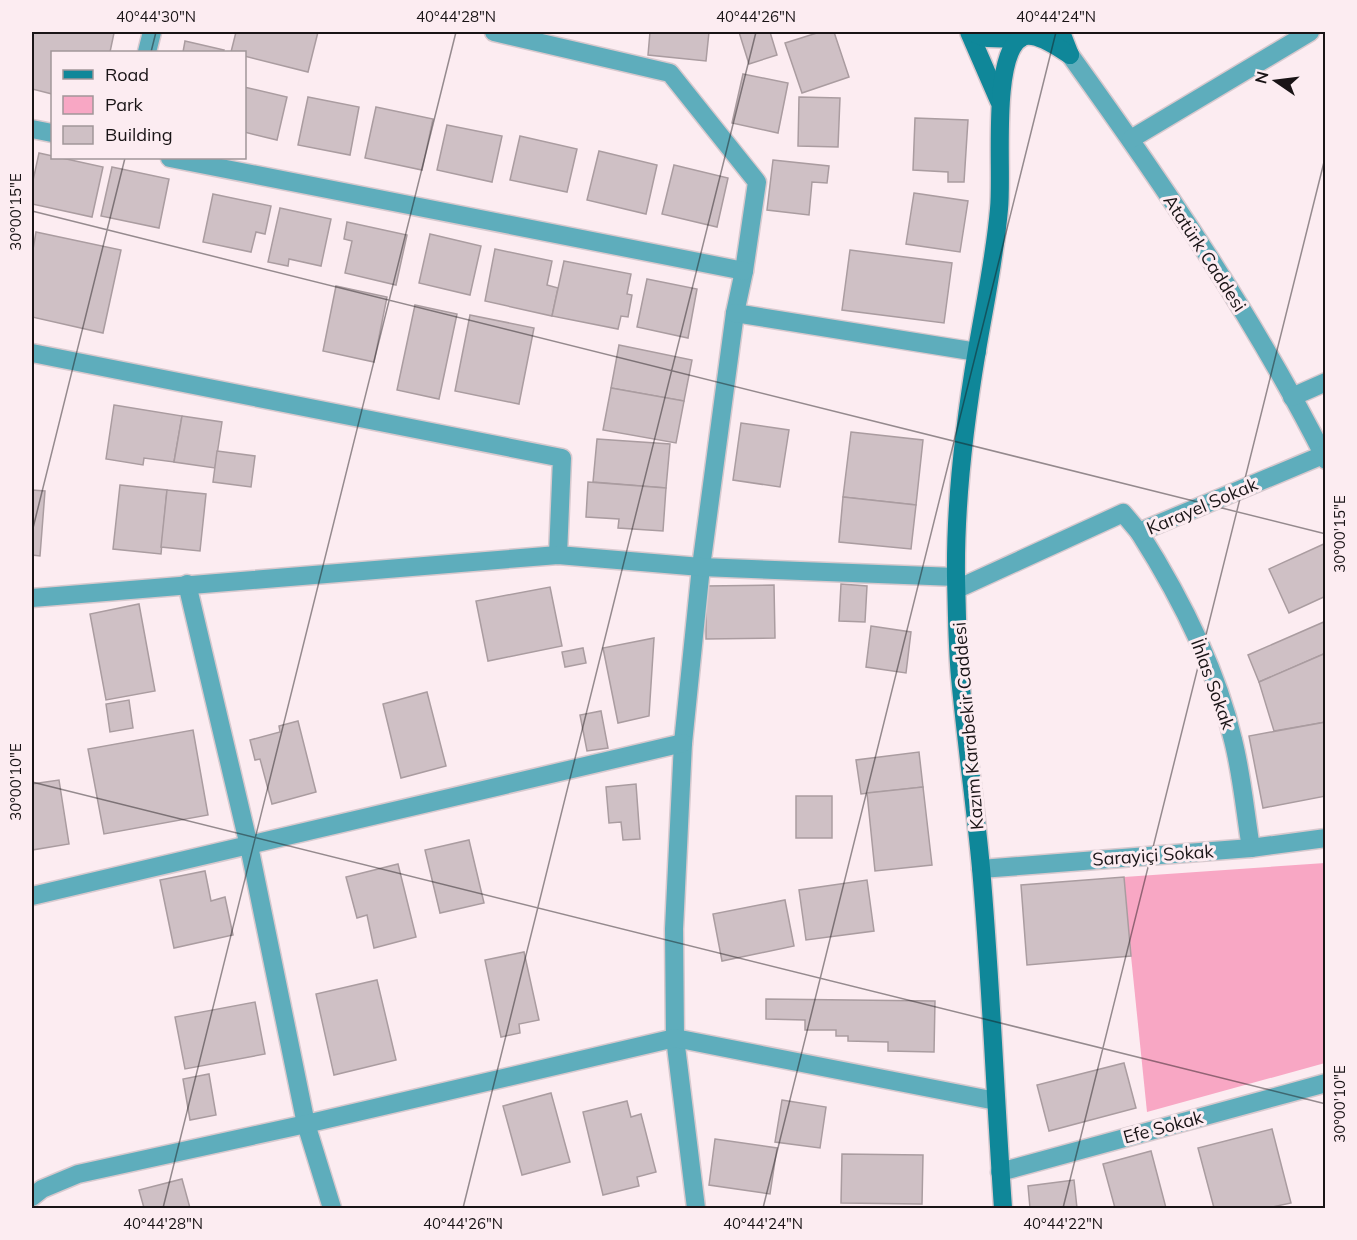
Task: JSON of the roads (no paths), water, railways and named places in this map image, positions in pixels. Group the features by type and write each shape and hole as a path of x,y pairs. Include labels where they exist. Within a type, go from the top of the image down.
{"street":[{"path":"147,51 152,32"},
{"path":"500,32 670,73 757,182 744,271 735,313 700,567 683,743 674,929 675,1038 696,1209"},
{"path":"970,32 987,38 1027,35 1038,38 1070,55"},
{"path":"970,32 999,101"},
{"path":"1061,32 1070,55"},
{"path":"1131,139 1310,32"},
{"path":"999,101 1012,50 1027,35"},
{"name":"Atatürk Caddesi","path":"1070,55 1131,139 1215,266 1324,457"},
{"name":"Kazım Karabekir Caddesi","path":"999,101 1001,166 999,209 960,480 957,583 960,674 981,868 1003,1209"},
{"path":"32,129 51,133"},
{"path":"175,159 744,271"},
{"path":"735,313 977,352"},
{"path":"32,354 562,458 558,555"},
{"path":"1292,398 1326,382"},
{"name":"Karayel Sokak","path":"957,583 1123,513 1139,532 1324,457"},
{"name":"İhlas Sokak","path":"1139,532 1168,577 1198,639 1219,694 1233,739 1251,848"},
{"path":"32,598 558,555 700,567 957,583"},
{"path":"187,584 249,846 306,1124 332,1209"},
{"path":"32,896 683,743"},
{"name":"Sarayiçi Sokak","path":"981,868 1251,848 1326,838"},
{"path":"32,1197 42,1189 78,1174 306,1124 675,1038 996,1101"},
{"name":"Efe Sokak","path":"1000,1172 1326,1083"}]}
